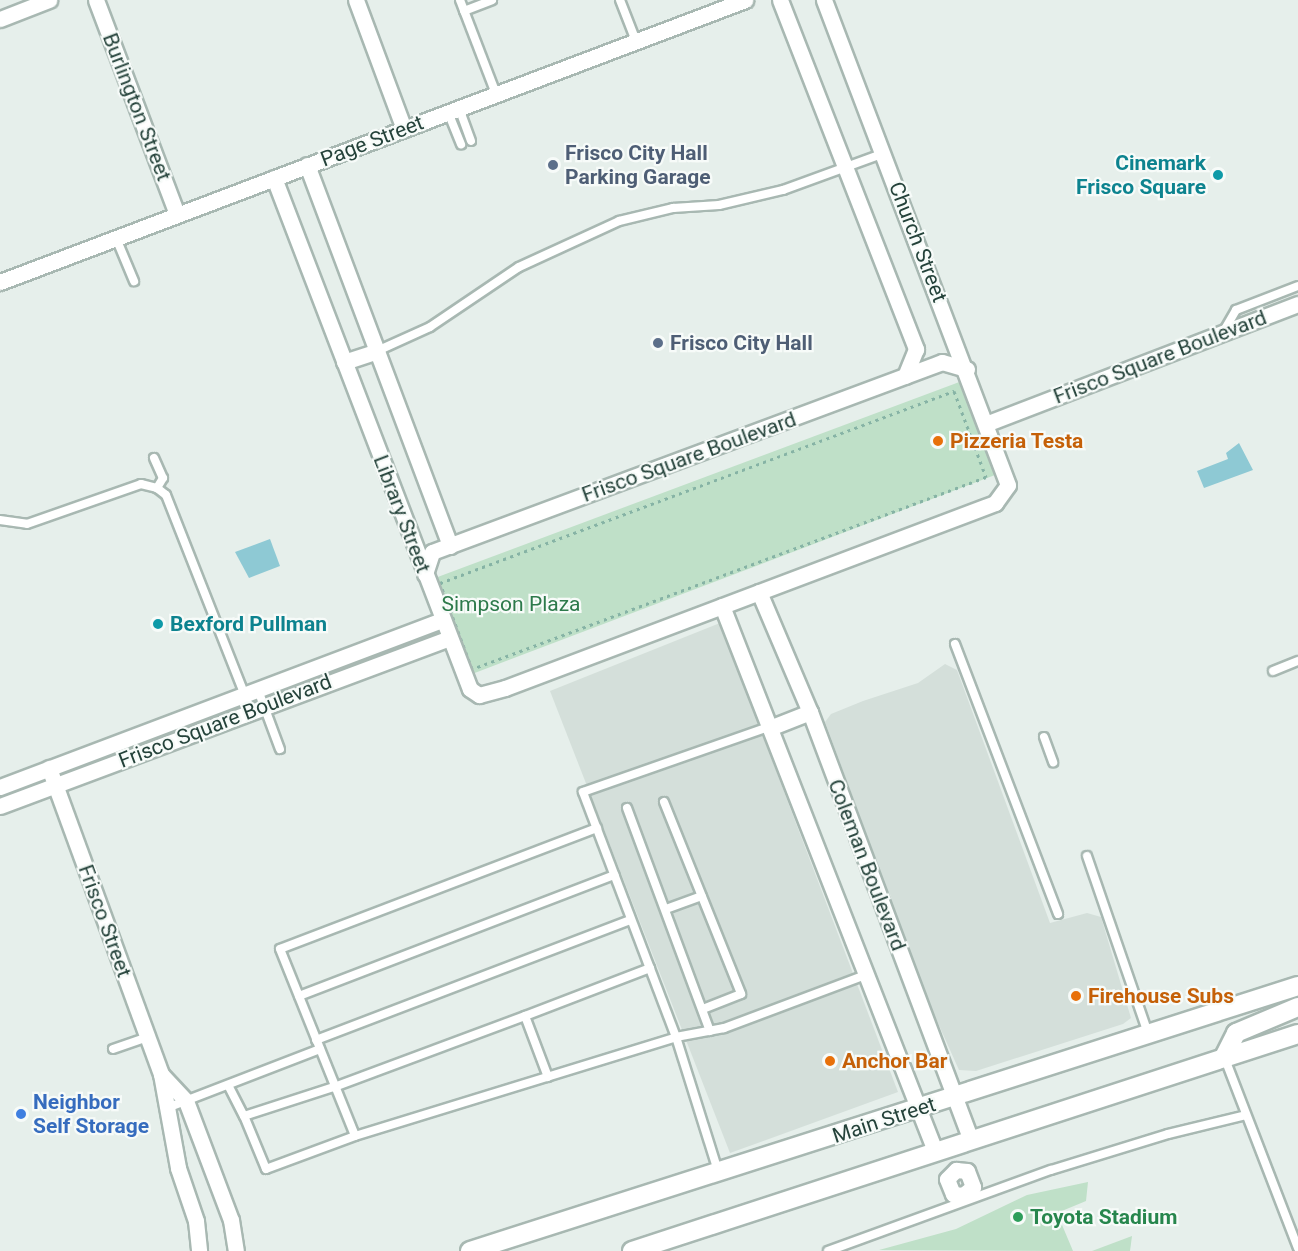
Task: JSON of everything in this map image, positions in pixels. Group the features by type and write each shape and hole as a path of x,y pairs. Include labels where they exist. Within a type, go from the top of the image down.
{"main road":[{"name":"Main Street","path":"470,1251 1298,986"},
{"path":"1224,1058 1236,1033 1298,1007"},
{"path":"632,1251 1298,1034"}],"street":[{"path":"0,19 49,0"},
{"name":"Burlington Street","path":"96,0 177,214"},
{"path":"356,0 404,129"},
{"name":"Page Street","path":"0,282 636,41 719,5 745,0"},
{"name":"Church Street","path":"780,0 916,349 905,376"},
{"name":"Church Street","path":"759,592 995,503 1008,485 988,423 824,0"},
{"name":"Library Street","path":"307,165 450,546"},
{"name":"Library Street","path":"274,178 470,689 479,695 722,606"},
{"name":"Frisco Square Boulevard","path":"988,423 1298,304"},
{"path":"344,362 377,351"},
{"name":"Frisco Square Boulevard","path":"425,574 432,552 942,362 967,369"},
{"path":"722,606 759,592"},
{"name":"Coleman Boulevard","path":"759,592 810,712 971,1140"},
{"name":"Coleman Boulevard","path":"722,606 772,727 917,1109 956,1170 947,1179 953,1194 964,1198"},
{"name":"Frisco Square Boulevard","path":"0,787 443,620"},
{"name":"Frisco Square Boulevard","path":"0,806 257,708 450,638"},
{"path":"772,727 810,712"},
{"name":"Frisco Street","path":"49,768 161,1074 178,1168 196,1221 199,1251"},
{"name":"Frisco Street","path":"161,1074 186,1101 231,1220 236,1251"}],"lane":[{"path":"460,0 496,94"},
{"path":"464,11 492,0"},
{"path":"620,0 636,41"},
{"path":"454,110 471,141"},
{"path":"454,110 461,145"},
{"path":"377,351 430,327 519,267 619,221 673,208 719,205 762,195 884,153"},
{"path":"116,237 134,280"},
{"path":"1224,332 1236,310 1298,286"},
{"path":"154,458 163,478 157,488"},
{"path":"0,520 27,524 141,484 157,488 166,495 257,708 280,749"},
{"path":"955,644 1058,914"},
{"path":"1273,671 1298,661"},
{"path":"250,691 257,708"},
{"path":"718,1172 676,1038 583,792 772,727"},
{"path":"1044,736 1053,762"},
{"path":"664,802 741,994 703,1009"},
{"path":"627,808 710,1031"},
{"path":"355,1136 280,949 597,828"},
{"path":"1087,856 1148,1033"},
{"path":"299,996 615,875"},
{"path":"666,909 702,896"},
{"path":"316,1041 632,920"},
{"path":"244,1116 334,1087 650,968"},
{"path":"228,1084 266,1169 355,1136 676,1038 710,1031 866,975"},
{"path":"525,1016 548,1077"},
{"path":"113,1049 147,1037"},
{"path":"166,1108 320,1049"},
{"path":"1224,1058 1298,1248"},
{"path":"828,1251 964,1198 1168,1134 1246,1115"}],"path":[{"path":"954,391 986,477 472,669 440,583 954,391"}],"shaded area":[{"path":"720,623 898,1092 730,1153 550,691"},
{"path":"945,664 957,670 1050,923 1087,913 1101,917 1131,1018 1123,1024 976,1071 959,1070 929,1003 825,722 831,714 918,683"}],"green space":[{"name":"Simpson Plaza","path":"962,381 995,475 472,674 435,578"},
{"name":"Toyota Stadium","path":"1088,1182 1086,1201 1057,1213 1073,1251 879,1250 956,1229 1027,1195"},
{"name":"Toyota Stadium","path":"1132,1236 1130,1251 1092,1251"}],"water":[{"path":"1239,443 1253,470 1204,488 1197,471 1228,459 1226,453"},
{"path":"270,539 280,566 249,578 235,552"}],"place":[{"name":"Frisco City Hall Parking Garage","path":"553,165"},
{"name":"Cinemark Frisco Square","path":"1218,175"},
{"name":"Frisco City Hall","path":"658,343"},
{"name":"Pizzeria Testa","path":"938,441"},
{"name":"Bexford Pullman","path":"158,624"},
{"name":"Firehouse Subs","path":"1076,996"},
{"name":"Anchor Bar","path":"830,1061"},
{"name":"Neighbor Self Storage","path":"21,1114"},
{"name":"Toyota Stadium","path":"1018,1217"}]}
